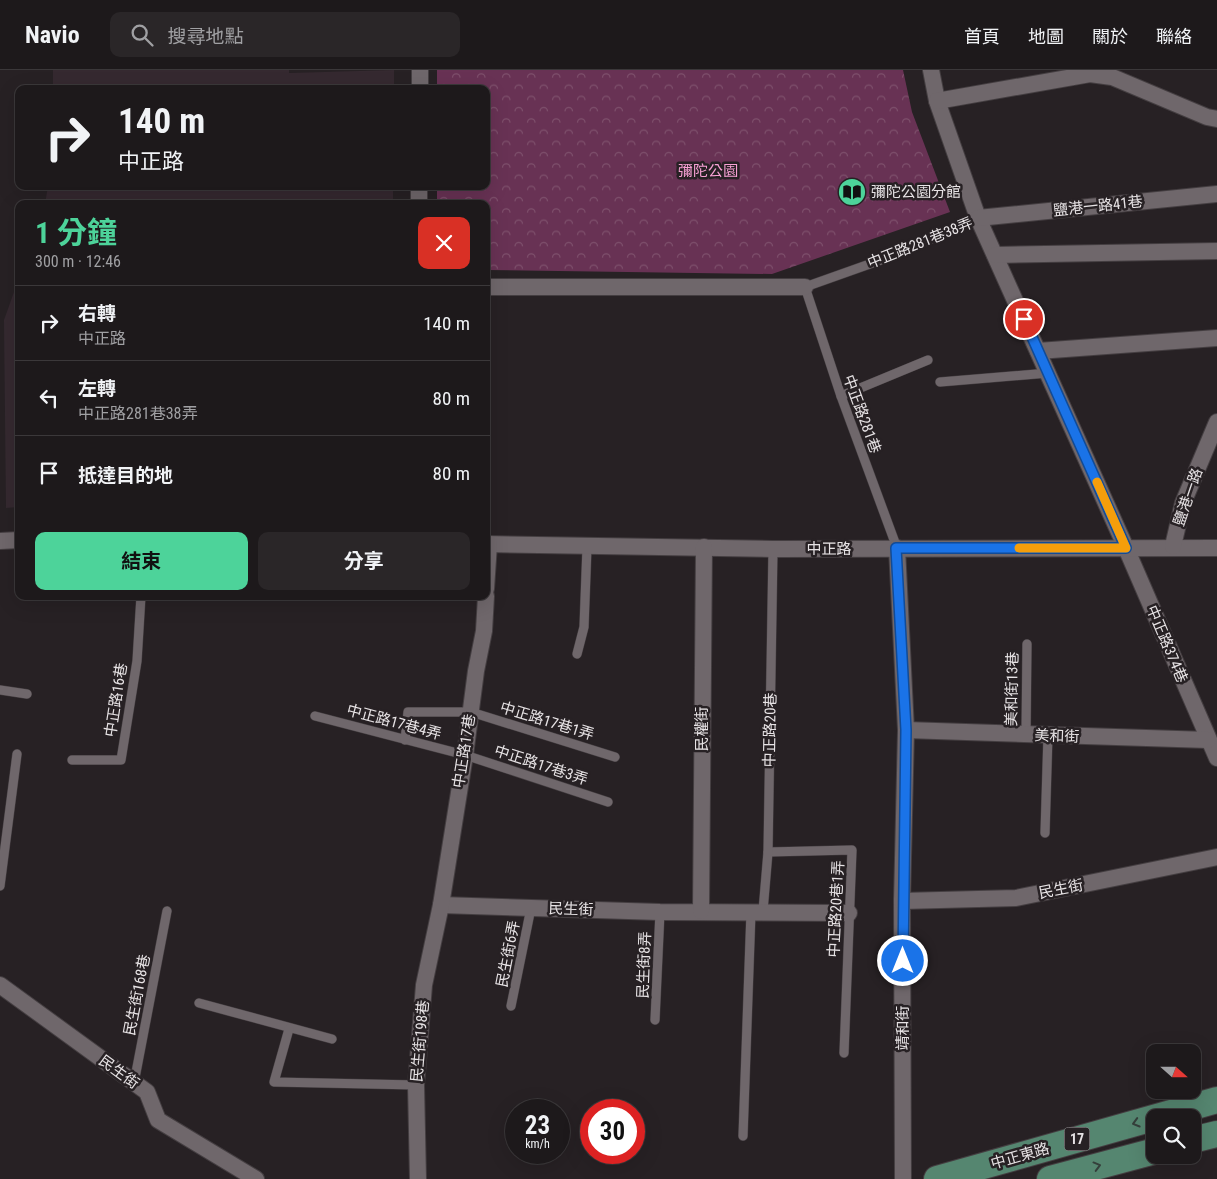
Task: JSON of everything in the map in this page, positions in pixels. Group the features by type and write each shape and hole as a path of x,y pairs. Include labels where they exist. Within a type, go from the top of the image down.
{"main road":[{"name":"中正東路","path":"938,1179 1217,1100"},
{"path":"1201,1138 1217,1134"},
{"name":"中正東路","path":"1050,1179 1146,1153"}],"street":[{"path":"420,70 420,85"},
{"path":"931,70 937,101 978,218"},
{"path":"937,101 1090,74 1112,77 1207,117 1217,119"},
{"name":"鹽港一路41巷","path":"978,218 1217,194"},
{"name":"中正路281巷38弄","path":"978,218 1126,548"},
{"path":"995,255 1217,251"},
{"path":"490,287 805,287"},
{"path":"1038,351 1217,338"},
{"name":"鹽港一路","path":"1173,546 1183,503 1217,422"},
{"path":"0,541 15,540"},
{"name":"中正路","path":"490,544 773,549 1126,548 1173,546 1217,548"},
{"name":"民權街","path":"701,911 704,547"},
{"name":"靖和街","path":"896,548 906,730 902,901 904,1179"},
{"name":"中正路374巷","path":"1126,548 1217,758"},
{"name":"中正路17巷","path":"441,905 484,631 486,600"},
{"name":"美和街","path":"906,730 1208,740"},
{"name":"民生街","path":"902,901 1016,898 1217,857"},
{"name":"民生街","path":"441,905 660,912 701,911"},
{"name":"民生街198巷","path":"418,1179 416,1085 424,985 441,905"},
{"path":"701,911 849,914"},
{"name":"民生街","path":"0,985 147,1092 158,1120 256,1179"}],"lane":[{"name":"中正路281巷38弄","path":"805,287 895,255 978,218"},
{"name":"中正路281巷","path":"805,287 841,396 896,548"},
{"path":"841,396 928,360"},
{"path":"940,382 1048,372"},
{"path":"577,654 584,627 587,547"},
{"name":"中正路20巷","path":"743,1136 757,911 768,852 773,549"},
{"name":"中正路16巷","path":"72,760 121,760 136,661 141,600"},
{"name":"美和街13巷","path":"1026,734 1027,644"},
{"path":"0,690 27,694"},
{"name":"中正路17巷1弄","path":"404,740 408,712 470,712 615,756"},
{"name":"中正路17巷4弄","path":"315,716 465,755"},
{"path":"1045,833 1048,735"},
{"path":"0,886 17,754"},
{"name":"中正路17巷3弄","path":"465,755 608,802"},
{"name":"中正路20巷1弄","path":"768,852 852,850 844,1053"},
{"name":"民生街6弄","path":"511,1006 531,908"},
{"name":"民生街168巷","path":"134,1083 167,911"},
{"name":"民生街8弄","path":"655,1020 660,912"},
{"path":"199,1003 289,1029 332,1039"},
{"path":"289,1029 274,1082 416,1085"}],"shaded area":[{"path":"53,70 289,70 289,73 394,70 394,85 53,85"},
{"path":"47,190 393,190 393,200 46,200"},
{"path":"15,289 15,507 6,508 4,320"}],"green space":[{"name":"彌陀公園","path":"437,70 903,70 912,112 950,212 772,274 490,270 490,200 437,200 437,190 490,190 490,85 437,85"}],"slow traffic":[{"path":"1019,548 1126,548 1097,482"}],"place":[{"name":"彌陀公園分館","path":"852,192"}],"route":[{"path":"903,961 902,901 906,730 896,548 1126,548 1024,319"}]}
